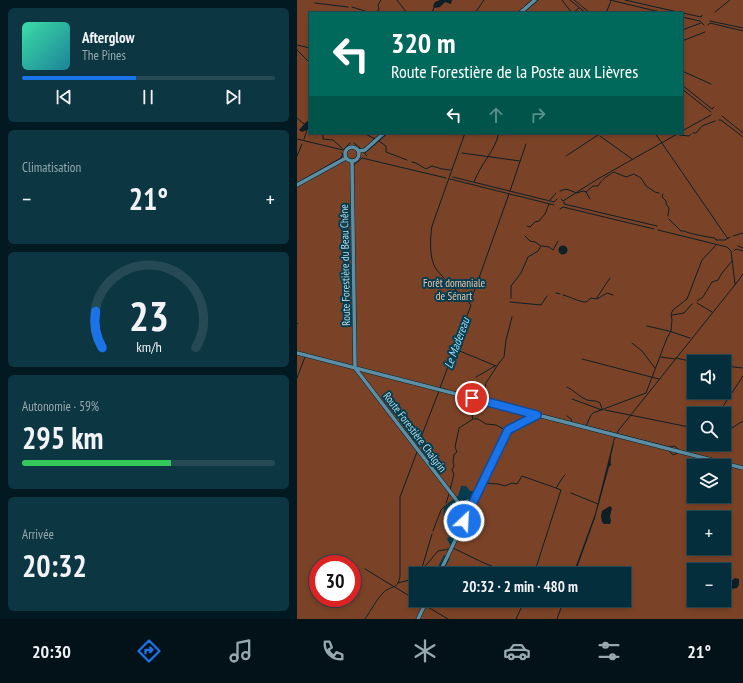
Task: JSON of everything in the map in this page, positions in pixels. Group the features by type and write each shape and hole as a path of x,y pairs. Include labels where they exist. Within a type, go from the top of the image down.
{"street":[{"path":"521,12 535,0"},
{"path":"359,152 365,150 383,134"},
{"path":"350,147 356,147 359,152 357,159 352,162 345,158 345,151 350,147"},
{"path":"297,185 345,158"},
{"name":"Route Forestière du Beau Chêne","path":"352,162 355,368"},
{"path":"297,353 743,468"},
{"name":"Route Forestière Chalgrin","path":"355,368 461,506"},
{"path":"442,567 508,430 537,415"},
{"path":"461,528 457,523 458,511 461,506 468,501 473,501"},
{"path":"418,619 424,607"}],"green space":[{"name":"Forêt domaniale de Sénart","path":"297,0 743,0 743,619 297,619","holes":["461,486 466,486 470,491 478,491 451,547 447,539 450,536 444,519 444,510 447,504 458,496"]}],"water":[{"path":"440,0 452,0 451,4 445,2 440,7 435,8 433,6 435,2"},
{"path":"309,120 309,127 302,132 299,130"},
{"path":"561,246 565,246 567,250 565,254 561,254 559,252 559,248"},
{"path":"614,438 611,465 609,467 595,518 577,567 576,567 595,514"},
{"path":"610,506 612,508 610,524 604,524 601,516 602,511"},
{"path":"735,578 739,579 739,585 737,588 731,589 731,581"}],"waterway":[{"path":"377,12 381,0"},
{"path":"397,0 406,12"},
{"name":"Le Madereau","path":"476,12 484,0"},
{"path":"522,9 532,0"},
{"path":"524,12 538,0"},
{"path":"562,0 571,12"},
{"path":"570,0 585,12"},
{"path":"574,0 589,12"},
{"path":"610,0 660,12"},
{"path":"625,0 678,12"},
{"path":"715,12 730,0"},
{"path":"606,12 611,1"},
{"path":"315,3 348,7"},
{"path":"352,7 368,12"},
{"path":"432,12 434,7"},
{"path":"574,12 579,8"},
{"path":"683,13 701,17 702,15"},
{"path":"683,17 700,21 704,25"},
{"path":"710,21 743,28"},
{"path":"683,30 701,23"},
{"path":"708,25 710,23 743,31"},
{"path":"683,41 705,32"},
{"path":"297,45 309,48"},
{"path":"297,50 309,62"},
{"path":"683,71 711,84"},
{"path":"683,86 712,109 714,107"},
{"path":"683,90 711,112"},
{"path":"683,130 711,115"},
{"path":"722,116 743,133"},
{"path":"297,118 304,124"},
{"path":"719,120 743,137"},
{"path":"693,133 696,133 702,126 715,121"},
{"path":"304,139 307,130"},
{"path":"323,134 323,139 333,140 342,148"},
{"path":"366,134 375,139"},
{"path":"367,156 365,153 387,134"},
{"name":"Le Madereau","path":"440,388 471,305 436,269 431,254 431,231 465,134"},
{"path":"474,182 494,146 499,134"},
{"path":"656,134 728,239"},
{"path":"677,134 689,136 691,134"},
{"path":"561,199 563,201 596,180 677,134"},
{"path":"566,156 598,135"},
{"path":"600,136 632,159"},
{"path":"297,139 343,150 350,143"},
{"path":"379,141 386,146 386,152 407,160"},
{"path":"354,143 361,149"},
{"path":"297,156 302,144"},
{"path":"510,191 526,144"},
{"path":"297,183 341,158 343,154 341,153"},
{"path":"462,153 520,161"},
{"path":"354,165 362,158 446,178"},
{"path":"412,162 426,169 432,166 451,170"},
{"path":"560,191 566,189 577,193 583,191 586,192 593,186 598,186 601,181 614,172 626,177 634,174 641,178 646,186 659,193"},
{"path":"453,177 554,202 557,199"},
{"path":"450,179 554,205"},
{"path":"586,192 590,199"},
{"path":"550,200 556,193"},
{"path":"470,303 509,194"},
{"path":"663,194 662,197 666,201 669,208 668,216"},
{"path":"564,202 564,204 657,226"},
{"path":"527,226 530,227 535,222 539,221 545,214 549,204"},
{"path":"560,209 563,207 654,229"},
{"path":"669,219 681,231 715,238 716,240 725,240 730,237"},
{"path":"658,230 727,247 731,251 735,284"},
{"path":"733,236 743,233"},
{"path":"511,298 511,286 521,273 528,257 538,251 541,246 530,241 525,236"},
{"path":"542,246 549,247 553,250 558,241"},
{"path":"586,426 593,413 646,393 671,331 671,314 673,310 687,299 702,260 716,245"},
{"path":"738,246 743,248"},
{"path":"734,251 736,249 743,251"},
{"path":"697,301 703,297 712,282 718,280 732,261"},
{"path":"614,440 618,431 743,274"},
{"path":"563,295 584,302 591,298 596,299 610,278"},
{"path":"556,293 560,294"},
{"path":"597,299 607,293 613,295"},
{"path":"510,302 541,305 547,296"},
{"path":"697,303 712,312"},
{"path":"672,315 684,313 692,304"},
{"path":"484,400 489,397 485,390 486,383 504,357 506,340 512,317"},
{"path":"647,326 690,338"},
{"path":"632,343 642,351 655,368"},
{"path":"455,349 496,366"},
{"path":"297,378 305,357"},
{"path":"661,357 675,359"},
{"path":"676,358 687,360"},
{"path":"582,359 659,379"},
{"path":"476,377 495,366"},
{"path":"731,367 743,368"},
{"path":"723,407 743,376"},
{"path":"567,387 584,399 597,401 600,403 602,409"},
{"path":"441,388 448,390"},
{"name":"Le Madereau","path":"418,448 439,391"},
{"path":"572,399 602,410"},
{"path":"450,490 454,474 452,470 454,466 454,454 457,452 455,447 459,428 473,419 472,416 475,412 473,410 477,403 480,402"},
{"path":"605,410 687,427"},
{"path":"567,416 572,422"},
{"path":"474,419 478,419 486,424 496,425 505,430"},
{"path":"731,429 743,421"},
{"path":"583,425 669,447 675,446 679,450 690,453"},
{"path":"668,450 673,455 678,453"},
{"name":"Le Madereau","path":"365,619 382,594 396,586 399,581 400,497 417,452"},
{"path":"536,567 561,490 556,488 565,475"},
{"path":"484,483 505,486 512,483 517,484 522,476 556,488"},
{"path":"571,493 598,504"},
{"path":"446,503 449,494"},
{"path":"433,531 441,510 445,506"},
{"path":"422,567 432,534"},
{"path":"453,548 494,567"},
{"path":"424,567 438,551 449,549"},
{"path":"365,569 409,596"},
{"path":"398,583 409,580"},
{"path":"428,607 448,619"},
{"path":"516,619 522,607"},
{"path":"557,619 561,607"}],"route":[{"path":"464,521 508,430 537,415 472,398"}]}
